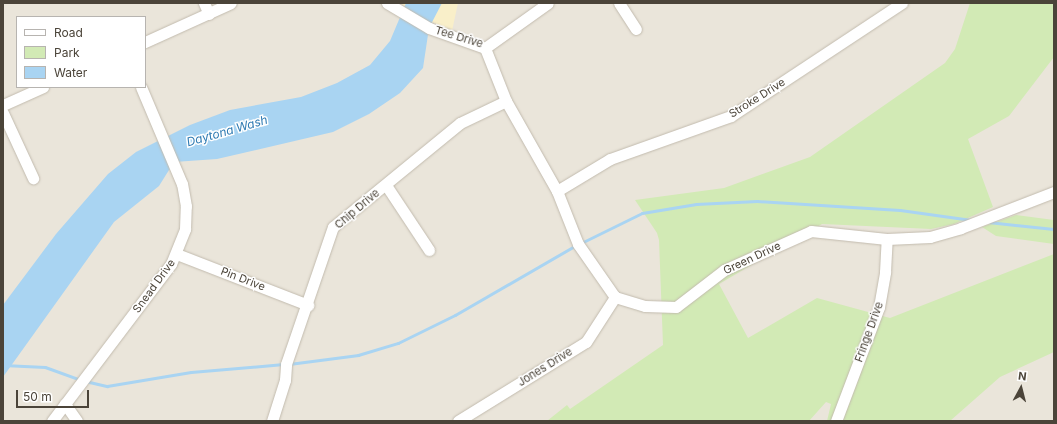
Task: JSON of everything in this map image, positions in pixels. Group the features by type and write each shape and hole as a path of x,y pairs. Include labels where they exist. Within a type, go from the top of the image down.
{"street":[{"path":"204,3 209,14"},
{"path":"146,42 231,3"},
{"name":"Tee Drive","path":"387,3 430,28 485,48 548,3"},
{"path":"619,3 636,29"},
{"name":"Stroke Drive","path":"557,191 610,159 731,116 902,3"},
{"path":"485,48 506,101 557,191 578,244 615,296"},
{"path":"3,105 41,88"},
{"name":"Snead Drive","path":"52,421 177,254 186,221 184,191 141,88"},
{"name":"Chip Drive","path":"272,421 285,380 286,364 308,305 333,227 460,123 506,101"},
{"path":"3,113 33,178"},
{"path":"386,185 429,250"},
{"name":"Green Drive","path":"615,296 645,306 676,308 724,270 811,232 887,239 930,237 961,228 1054,192"},
{"name":"Fringe Drive","path":"836,421 879,307 885,272 887,239"},
{"name":"Pin Drive","path":"177,254 308,305"},
{"name":"Jones Drive","path":"458,421 586,342 615,296"},
{"path":"65,404 77,421"}],"shaded area":[{"path":"3,3 1054,3 1054,421 3,421"}],"green space":[{"path":"970,3 1054,3 1054,57 1009,116 968,139 993,207 954,224 931,229 822,224 719,284 748,338 817,298 890,318 1054,254 1054,352 1000,377 950,421 827,421 831,404 826,402 809,421 547,421 567,405 570,409 663,345 659,240 657,233 635,200 724,188 810,157 945,63 955,49"},
{"path":"1016,215 1054,220 1054,244 996,236 982,227"}],"sand":[{"path":"400,3 458,3 452,31 421,17"}],"water":[{"name":"Daytona Wash","path":"406,3 442,3 429,28 423,68 400,93 369,114 333,132 217,159 174,162 159,186 114,222 3,377 3,305 56,234 108,174 136,152 190,125 230,110 301,97 337,83 370,65 390,41"}],"waterway":[{"path":"581,243 642,213 696,204 757,201 900,210 971,220"},
{"path":"988,222 1054,229"},
{"path":"289,364 358,355 398,343 455,315 576,245"},
{"path":"85,381 107,386 191,372 284,364"},
{"path":"3,365 45,367 80,380"}]}
